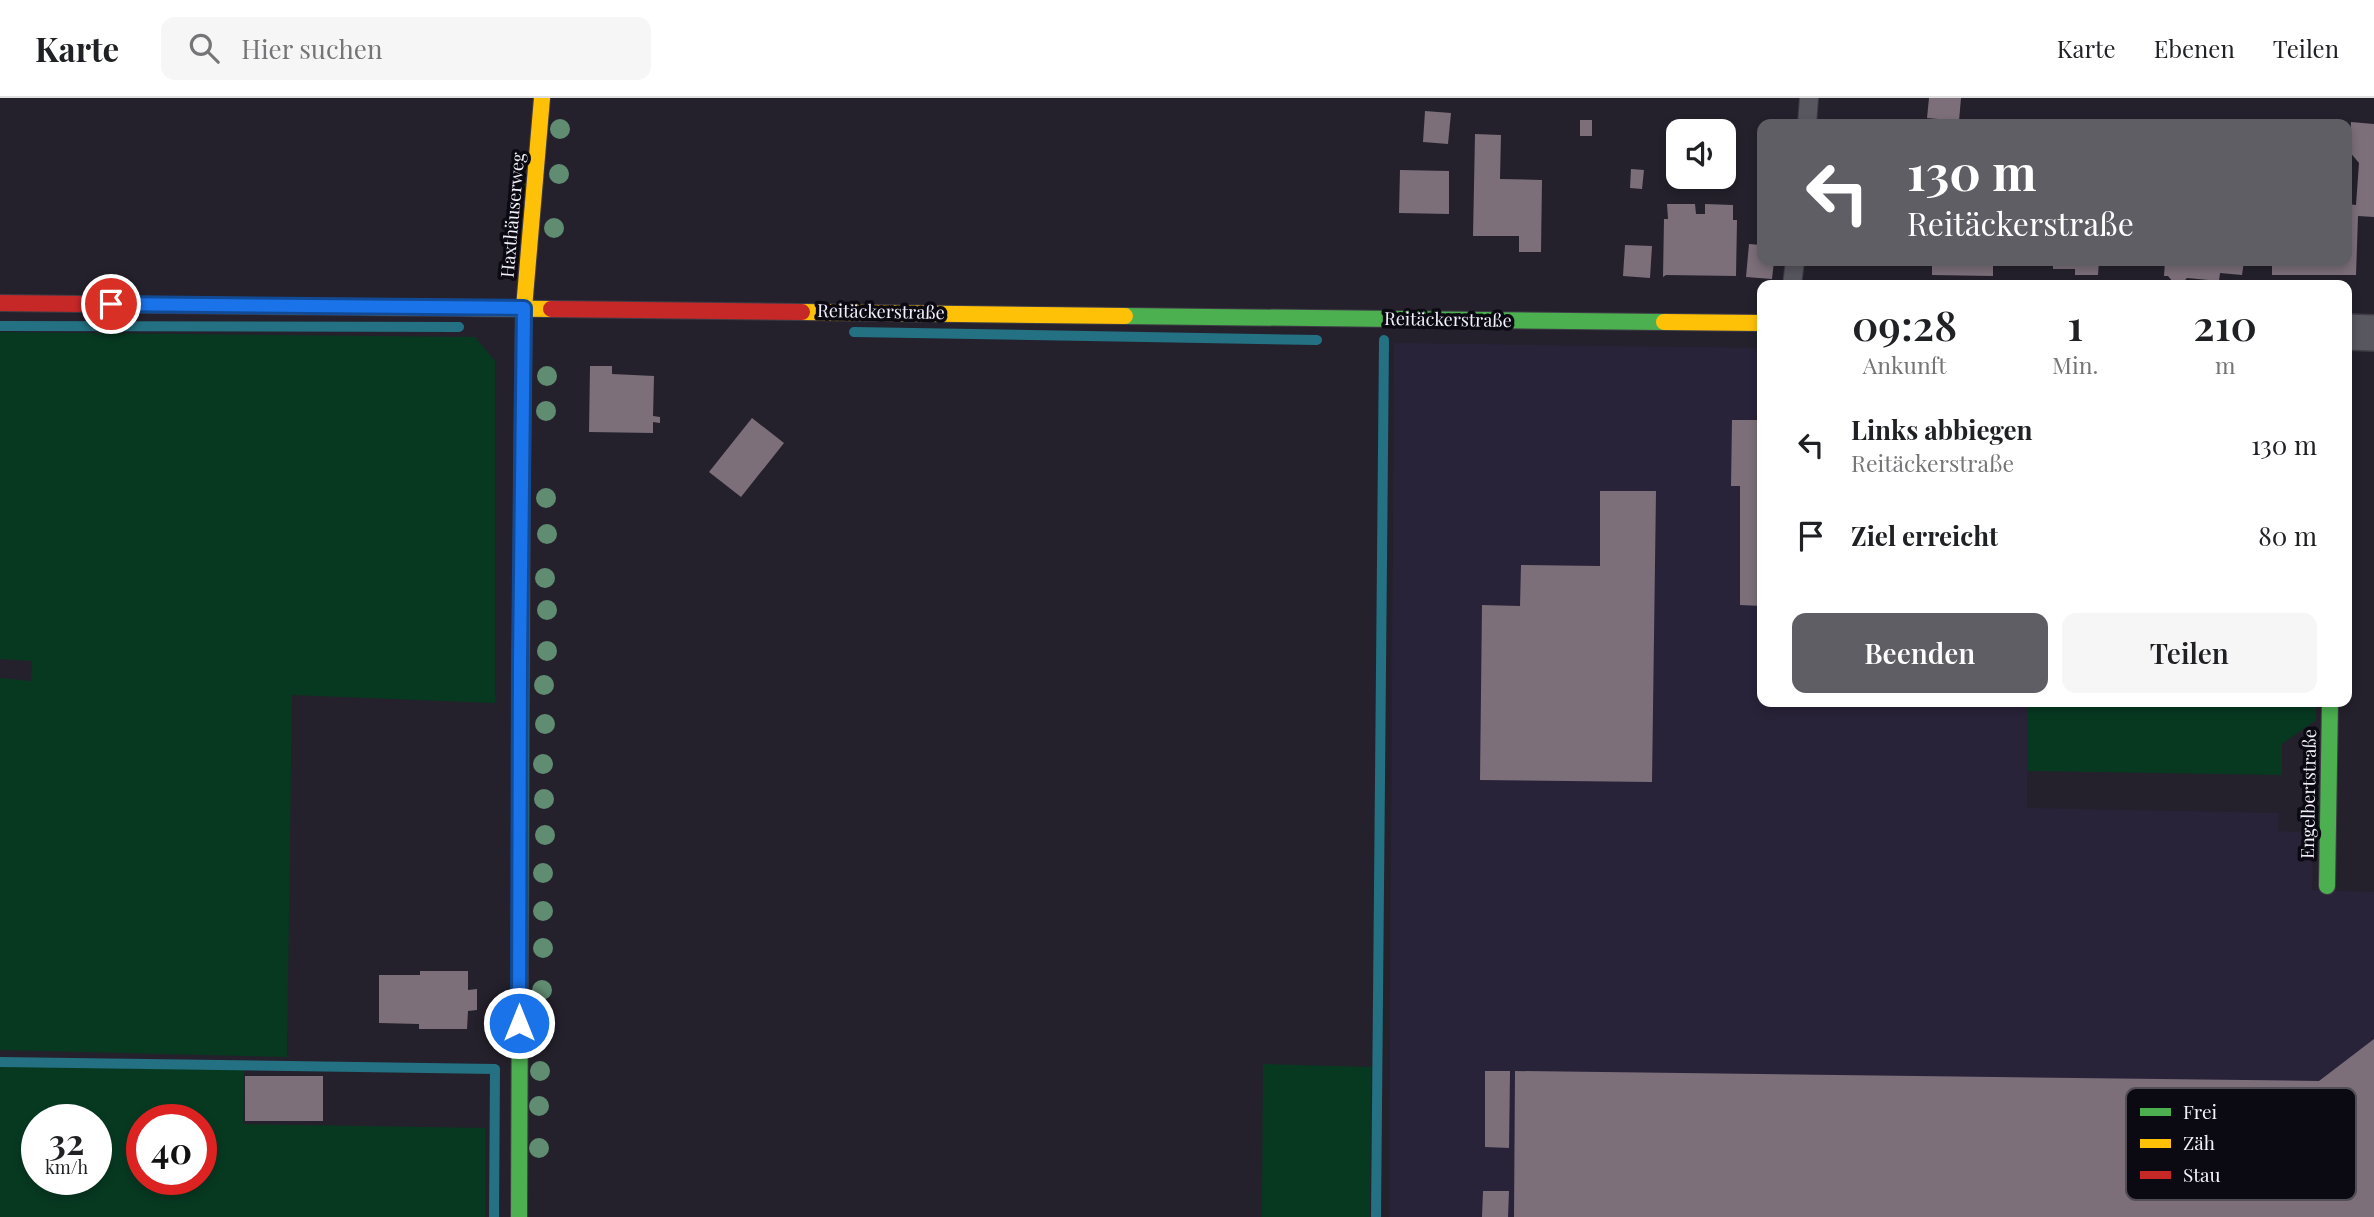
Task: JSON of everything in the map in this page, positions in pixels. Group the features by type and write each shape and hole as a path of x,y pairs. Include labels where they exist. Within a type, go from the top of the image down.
{"street":[{"name":"Haxthäuserweg","path":"519,1217 524,308 542,98"},
{"name":"Reitäckerstraße","path":"0,303 1757,323"},
{"path":"2352,332 2374,332"},
{"name":"Engelbertstraße","path":"2327,886 2329,707"}],"lane":[{"path":"1807,119 1809,98"}],"shaded area":[{"path":"1394,343 1757,348 1757,707 2028,707 2027,808 2279,813 2278,831 2313,833 2312,890 2374,892 2374,1217 1389,1217"}],"green space":[{"path":"0,332 475,337 495,361 495,703 292,695 287,1057 0,1050 0,678 31,681 32,661 0,659"},
{"path":"2028,707 2316,707 2316,720 2282,744 2282,775 2028,771"},
{"path":"1263,1064 1371,1067 1370,1217 1262,1217"},
{"path":"0,1066 244,1070 243,1124 485,1128 485,1217 0,1217"}],"building":[{"path":"1929,98 1961,98 1959,119 1927,118"},
{"path":"1425,111 1451,113 1448,144 1423,142"},
{"path":"1580,120 1592,120 1592,136 1580,136"},
{"path":"2352,122 2374,124 2374,217 2358,216 2356,275 2272,275 2272,266 2352,266 2352,205 2356,205 2359,163 2352,155"},
{"path":"1475,134 1501,135 1500,179 1542,180 1541,252 1519,252 1519,236 1473,236"},
{"path":"1631,169 1644,170 1642,189 1630,188"},
{"path":"1400,170 1449,171 1449,214 1399,213"},
{"path":"1667,204 1695,204 1696,214 1705,214 1705,204 1733,205 1733,220 1737,220 1736,276 1663,277 1664,219 1668,219"},
{"path":"1749,244 1757,245 1757,266 1773,266 1772,279 1746,277"},
{"path":"1625,245 1652,246 1650,278 1623,276"},
{"path":"1932,266 1993,266 1993,276 1932,275"},
{"path":"2053,266 2099,266 2098,275 2075,275 2075,269 2053,269"},
{"path":"2165,266 2243,266 2242,275 2220,273 2219,280 2171,280 2164,276"},
{"path":"590,366 612,366 612,374 654,376 653,416 660,417 660,423 653,422 653,433 589,432"},
{"path":"752,418 784,443 741,497 709,472"},
{"path":"1732,420 1757,420 1757,606 1740,605 1740,486 1731,486"},
{"path":"1600,491 1656,491 1652,782 1480,780 1482,605 1520,606 1521,565 1600,566"},
{"path":"420,971 468,971 468,990 477,989 477,1010 468,1011 467,1029 419,1029 419,1024 379,1023 379,975 420,975"},
{"path":"2374,1039 2374,1217 1514,1217 1515,1071 2319,1081"},
{"path":"1485,1071 1510,1071 1509,1148 1485,1147"},
{"path":"245,1076 323,1076 323,1121 245,1121"},
{"path":"1483,1191 1509,1191 1508,1217 1482,1217"}],"waterway":[{"path":"0,326 459,327"},
{"path":"854,332 1317,340"},
{"path":"1376,1217 1384,340"},
{"path":"0,1062 495,1069 494,1217"}],"traffic: fast":[{"path":"1125,316 1664,322"},
{"path":"519,1217 522,456"},
{"path":"2327,886 2330,707"}],"traffic: slow":[{"path":"522,456 524,308 542,98"},
{"path":"257,306 551,309"},
{"path":"802,312 1125,316"},
{"path":"1664,322 1757,323"}],"traffic: jam":[{"path":"0,303 257,306"},
{"path":"551,309 802,312"}],"route":[{"path":"111,304 524,308 519,1023"}]}
